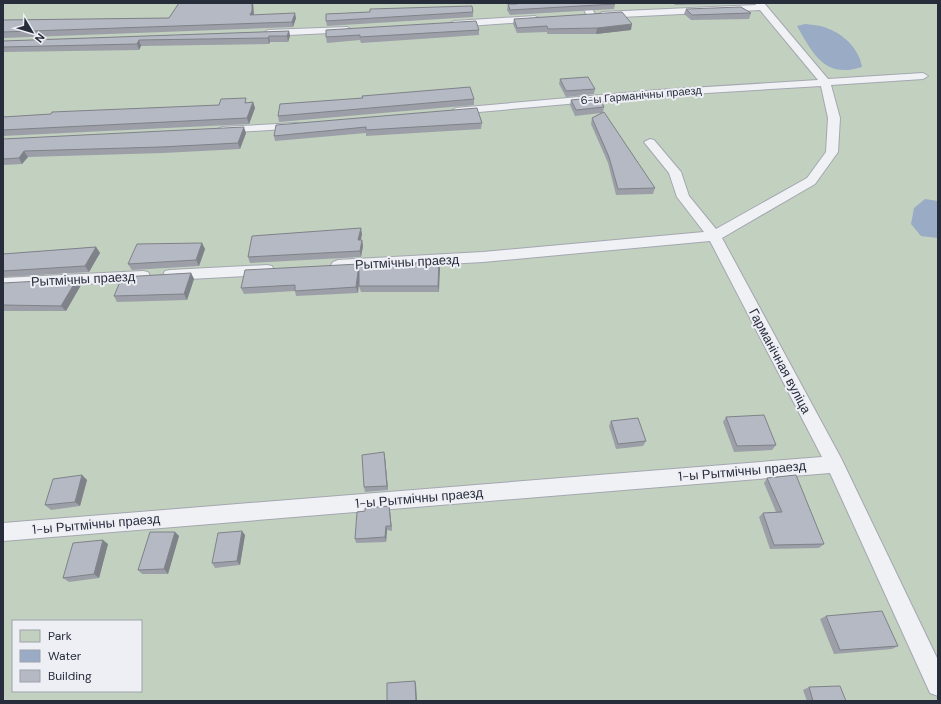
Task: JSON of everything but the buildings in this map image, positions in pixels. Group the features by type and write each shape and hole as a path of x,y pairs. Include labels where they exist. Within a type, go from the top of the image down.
{"lane":[{"path":"585,3 587,16 760,5 825,82 834,118 832,152 811,182 714,236"},
{"path":"442,24 544,18"},
{"path":"262,33 356,29"},
{"name":"6-ы Гарманічны праезд","path":"447,112 658,93 922,76"},
{"path":"213,130 306,125"},
{"name":"Гарманічная вуліца","path":"650,142 675,172 684,197 714,236 835,464 938,685"},
{"name":"Рытмічны праезд","path":"327,266 483,257 714,236"},
{"name":"Рытмічны праезд","path":"3,283 280,269"},
{"name":"1-ы Рытмічны праезд","path":"3,532 835,464"}],"green space":[{"path":"3,3 938,3 938,701 3,701"}],"water":[{"path":"805,24 817,25 841,35 855,50 861,61 862,67 849,70 838,70 829,67 822,62 809,46 797,26"},
{"path":"925,199 938,201 938,238 921,236 911,224 914,208"}]}
